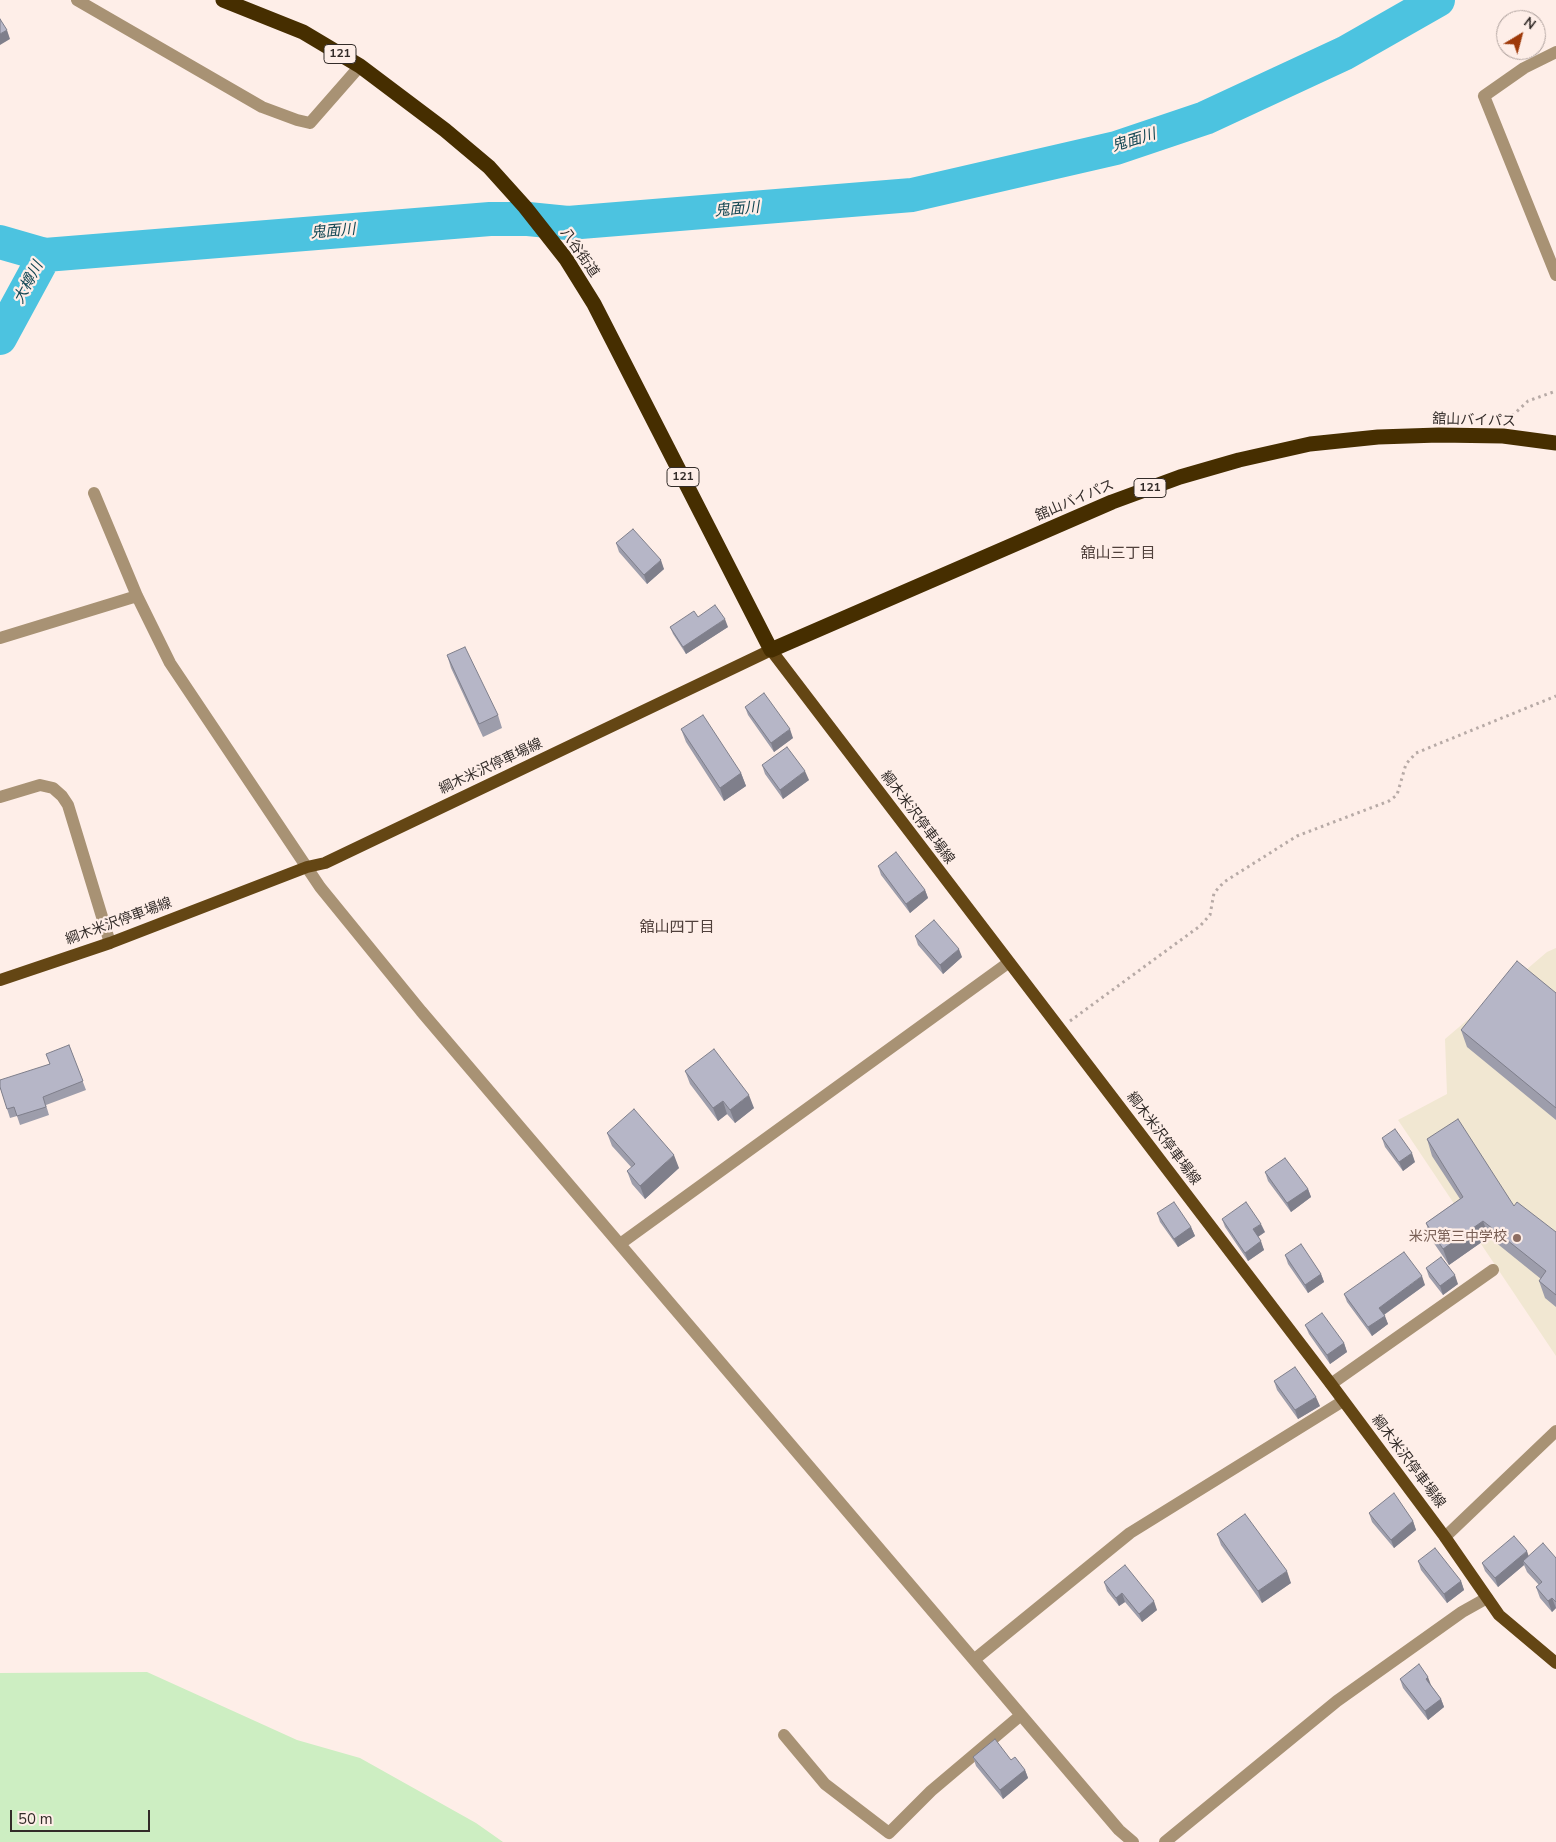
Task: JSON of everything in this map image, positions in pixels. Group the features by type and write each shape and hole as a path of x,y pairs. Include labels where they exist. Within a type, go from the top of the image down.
{"highway":[{"name":"八谷街道","path":"223,0 303,32 360,66 445,130 489,167 525,208 566,259 594,304 771,650"},
{"name":"舘山バイパス","path":"771,650 1112,502 1180,477 1239,460 1310,444 1378,437 1440,435 1503,436 1556,443"}],"main road":[{"name":"綱木米沢停車場線","path":"0,980 110,943 306,867 325,863 771,650 1331,1384 1445,1536 1487,1598 1513,1629 1556,1663"}],"street":[{"path":"78,0 262,107 297,120 310,123 360,66"},
{"path":"1556,52 1524,68 1484,96 1556,275"},
{"path":"94,493 137,596 170,663 320,887 421,1011 1119,1830 1133,1842"},
{"path":"0,638 137,596"},
{"path":"0,797 40,785 52,788 62,796 68,805 110,943"},
{"path":"620,1244 1008,963"},
{"path":"1331,1384 1493,1270"},
{"path":"975,1659 1130,1534 1343,1401"},
{"path":"1445,1536 1556,1431"},
{"path":"1164,1842 1337,1702 1462,1612 1487,1598"},
{"path":"784,1735 825,1784 889,1833 931,1791 1022,1715"}],"path":[{"path":"1503,436 1513,415 1528,402 1556,391"},
{"path":"1060,1028 1200,926 1210,915 1214,893 1224,882 1297,836 1389,801 1397,795 1406,764 1416,753 1556,696"}],"shaded area":[{"name":"米沢第三中学校","path":"1556,948 1556,1356 1398,1120 1447,1094 1445,1039 1547,952"}],"green space":[{"path":"147,1672 297,1740 360,1758 476,1823 503,1842 0,1842 0,1673"}],"building":[{"path":"0,19 7,30 0,34"},
{"path":"633,529 661,560 644,575 616,543"},
{"path":"715,605 725,619 683,647 670,627 694,611 698,617"},
{"path":"465,647 498,715 479,724 447,655"},
{"path":"764,693 790,729 771,743 745,707"},
{"path":"703,715 741,773 720,788 681,729"},
{"path":"787,747 805,771 780,790 762,765"},
{"path":"896,852 925,890 906,904 878,866"},
{"path":"934,920 959,949 940,965 915,936"},
{"path":"1517,961 1556,993 1556,1108 1461,1030"},
{"path":"69,1045 83,1081 43,1097 46,1107 17,1116 14,1107 7,1109 0,1087 0,1080 50,1064 46,1054"},
{"path":"714,1049 749,1095 730,1110 723,1101 713,1108 685,1071"},
{"path":"634,1109 674,1155 640,1186 627,1171 635,1164 607,1133"},
{"path":"1458,1119 1514,1206 1517,1202 1556,1232 1556,1295 1539,1281 1546,1271 1483,1221 1443,1249 1426,1223 1463,1197 1427,1139"},
{"path":"1395,1129 1412,1153 1399,1162 1382,1138"},
{"path":"1285,1158 1308,1189 1287,1203 1265,1172"},
{"path":"1174,1202 1191,1227 1174,1239 1157,1213"},
{"path":"1246,1202 1261,1224 1253,1229 1261,1241 1245,1253 1222,1219"},
{"path":"1301,1244 1321,1274 1305,1285 1285,1255"},
{"path":"1404,1252 1422,1276 1379,1308 1385,1316 1368,1327 1344,1294"},
{"path":"1441,1257 1455,1275 1440,1286 1426,1268"},
{"path":"1322,1313 1344,1343 1327,1355 1305,1325"},
{"path":"1295,1367 1316,1397 1295,1410 1274,1381"},
{"path":"1394,1493 1413,1521 1391,1540 1369,1513"},
{"path":"1245,1514 1287,1571 1258,1591 1217,1534"},
{"path":"1514,1536 1527,1551 1495,1578 1482,1563"},
{"path":"1543,1543 1556,1558 1556,1602 1552,1598 1548,1601 1536,1587 1542,1582 1523,1561"},
{"path":"1435,1548 1461,1581 1444,1594 1418,1561"},
{"path":"1125,1565 1154,1601 1139,1614 1122,1593 1116,1598 1104,1582"},
{"path":"1419,1664 1428,1677 1426,1679 1441,1699 1425,1711 1400,1679"},
{"path":"995,1739 1011,1760 1015,1757 1025,1770 1000,1790 973,1757"}],"waterway":[{"name":"鬼面川","path":"0,242 45,255 490,219 528,219 568,223 912,195 1116,148 1205,118 1345,53 1438,0"},
{"name":"大樽川","path":"0,338 45,255"}],"place":[{"name":"米沢第三中学校","path":"1517,1238"}],"district":[{"name":"舘山三丁目","path":"1118,554"},
{"name":"舘山四丁目","path":"677,928"}]}
